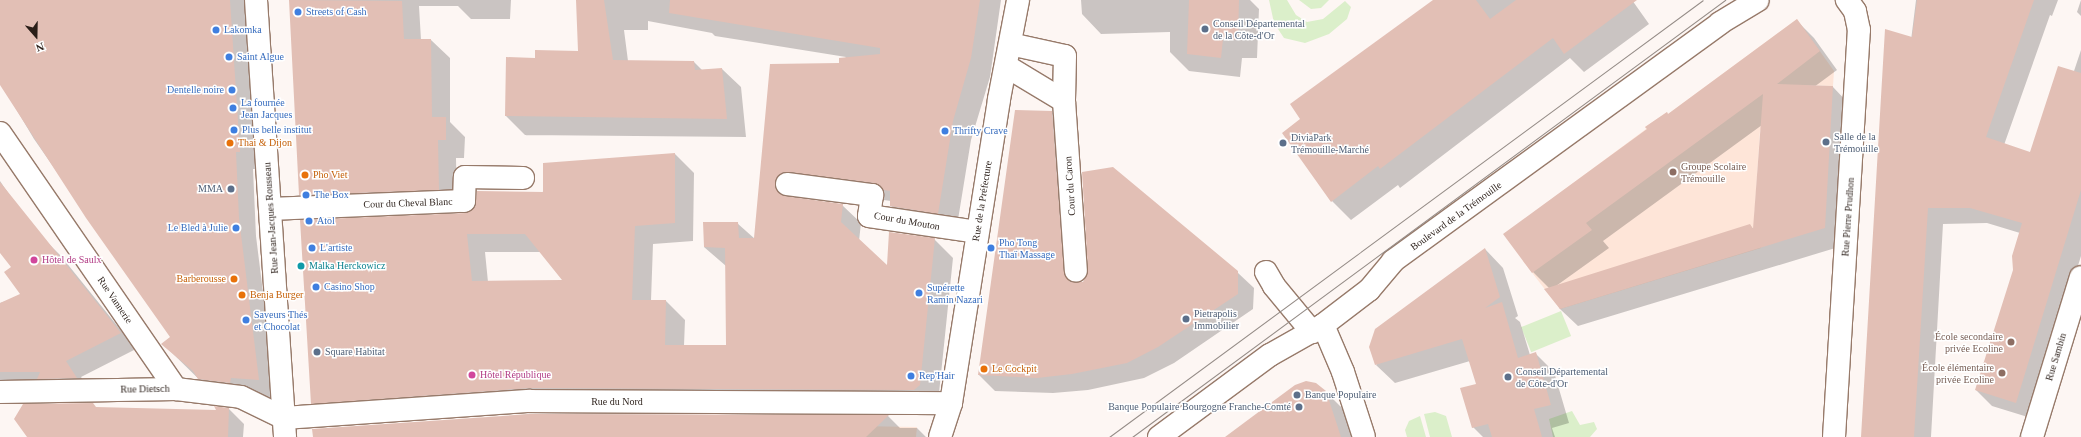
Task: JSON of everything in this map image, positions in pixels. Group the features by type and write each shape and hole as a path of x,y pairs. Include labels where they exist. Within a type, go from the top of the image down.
{"street":[{"name":"Rue Jean-Jacques Rousseau","path":"256,0 285,428"},
{"name":"Rue de la Préfecture","path":"940,437 951,403 977,232 1018,0"},
{"name":"Boulevard de la Trémouille","path":"1159,437 1270,355 1317,328 1369,290 1393,261 1720,23 1758,0"},
{"name":"Rue Pierre Prudhon","path":"1834,437 1859,30 1855,11 1847,0"},
{"name":"Cour du Caron","path":"1010,44 1066,56 1064,101 1076,271"},
{"path":"1006,66 1064,101"},
{"name":"Rue Vannerie","path":"0,133 176,389"},
{"name":"Cour du Cheval Blanc","path":"270,209 464,201 465,177 524,178"},
{"name":"Cour du Mouton","path":"787,184 872,195 869,216 977,232"},
{"path":"1266,272 1283,299 1317,328 1343,372 1364,437"},
{"name":"Rue Sambin","path":"2032,437 2081,277"},
{"name":"Rue Dietsch","path":"0,392 176,389 240,397 285,428"},
{"name":"Rue du Nord","path":"285,428 530,401 951,403"},
{"name":"Rue de la Préfecture","path":"951,403 954,437"}],"shaded area":[{"name":"Groupe Scolaire Trémouille","path":"1797,19 1834,71 1833,86 1805,85 1760,131 1754,222 1761,248 1560,309 1523,261 1534,212 1646,129 1645,127 1667,112 1668,114"},
{"path":"725,424 917,427 916,437 673,437"}],"green space":[{"path":"1269,0 1287,0 1296,15 1307,22 1323,19 1345,1 1351,7 1347,19 1329,34 1305,43 1284,38 1274,23"},
{"path":"1299,0 1329,0 1321,8 1311,9"},
{"path":"1561,311 1571,336 1531,352 1521,327"},
{"path":"1572,411 1580,425 1594,422 1597,429 1590,437 1553,437 1549,419"},
{"path":"1435,412 1446,416 1452,437 1430,437 1424,414"},
{"path":"1420,416 1426,437 1407,437 1405,430 1409,421"}],"building":[{"path":"0,0 230,0 240,152 236,152 239,218 259,380 231,378 230,383 198,379 193,371 161,344 170,337 86,218 0,85"},
{"path":"289,0 402,1 404,39 431,39 432,117 446,117 446,140 438,140 439,190 299,195"},
{"path":"576,0 604,0 613,60 694,61 695,70 722,68 727,119 505,116 506,57 535,58 535,50 578,51"},
{"path":"670,0 980,0 971,58 953,121 938,214 890,206 890,191 884,190 874,183 789,172 782,173 775,182 776,189 785,196 843,204 841,222 887,265 889,232 935,238 920,385 914,390 530,388 311,404 300,220 465,213 475,207 477,191 543,192 543,163 675,153 675,223 635,226 632,300 666,300 665,345 726,345 725,248 704,247 703,222 738,222 739,238 754,238 770,64 839,63 839,58 880,54 880,48 669,13","holes":["467,234 525,234 562,280 472,281"]},
{"name":"Conseil Départemental de la Côte-d'Or","path":"1189,0 1239,0 1238,40 1223,39 1221,58 1187,54"},
{"path":"1433,0 1476,0 1490,19 1516,0 1637,0 1564,54 1553,38 1380,169 1378,166 1331,202 1282,133 1300,119 1290,104"},
{"path":"1917,0 2034,0 1986,137 2030,152 2058,66 2081,73 2081,190 2016,403 1975,390 2013,270 2012,256 2022,223 1970,208 1928,208 1914,437 1861,437 1885,29 1912,37"},
{"path":"1797,19 1820,51 1777,84 1833,86 1825,228 1560,309 1544,289 1750,224 1753,229 1763,94 1586,223 1592,230 1532,273 1503,234 1647,129 1645,127 1667,112 1668,114"},
{"path":"1015,110 1052,111 1064,272 1070,282 1083,282 1088,271 1082,172 1113,167 1238,271 1238,294 1158,347 1127,363 1072,374 1037,378 978,375"},
{"path":"0,182 121,333 66,361 77,378 37,379 40,372 0,372 0,303 20,294 4,272 11,267 0,253"},
{"path":"1485,248 1500,297 1485,308 1502,302 1518,358 1536,352 1551,405 1534,409 1542,437 1492,437 1488,424 1472,428 1460,388 1476,384 1462,339 1375,365 1369,347 1375,329"},
{"name":"Banque Populaire Bourgogne Franche-Comté","path":"1306,381 1316,383 1326,391 1341,437 1225,437 1295,385"},
{"path":"93,403 96,407 216,410 214,406 229,408 228,437 27,437 14,419 23,404"},
{"path":"530,414 889,415 866,437 313,437 312,429"}],"tram line":[{"path":"1109,437 1703,0"},
{"path":"1132,437 1725,0"}],"place":[{"name":"Streets of Cash","path":"298,12"},
{"name":"Conseil Départemental de la Côte-d'Or","path":"1205,29"},
{"name":"Lakomka","path":"216,30"},
{"name":"Saint Algue","path":"229,57"},
{"name":"Dentelle noire","path":"232,90"},
{"name":"La fournée Jean Jacques","path":"233,108"},
{"name":"Plus belle institut","path":"234,130"},
{"name":"Thrifty Crave","path":"945,131"},
{"name":"Salle de la Trémouille","path":"1826,142"},
{"name":"Thai & Dijon","path":"230,143"},
{"name":"DiviaPark Trémouille-Marché","path":"1283,143"},
{"name":"Groupe Scolaire Trémouille","path":"1673,172"},
{"name":"Pho Viet","path":"305,175"},
{"name":"MMA","path":"231,189"},
{"name":"The Box","path":"306,195"},
{"name":"Atol","path":"309,221"},
{"name":"Le Bled à Julie","path":"236,228"},
{"name":"L'artiste","path":"312,248"},
{"name":"Pho Tong Thaï Massage","path":"991,248"},
{"name":"Hôtel de Saulx","path":"34,260"},
{"name":"Malka Herckowicz","path":"301,266"},
{"name":"Barberousse","path":"234,279"},
{"name":"Casino Shop","path":"316,287"},
{"name":"Supérette Ramin Nazari","path":"919,293"},
{"name":"Benja Burger","path":"242,295"},
{"name":"Pietrapolis Immobilier","path":"1186,319"},
{"name":"Saveurs Thés et Chocolat","path":"246,320"},
{"name":"École secondaire privée Ecoline","path":"2011,342"},
{"name":"Square Habitat","path":"317,352"},
{"name":"Le Cockpit","path":"984,369"},
{"name":"École élémentaire privée Ecoline","path":"2002,373"},
{"name":"Hôtel République","path":"472,375"},
{"name":"Rep'Hair","path":"911,376"},
{"name":"Conseil Départemental de Côte-d'Or","path":"1508,377"},
{"name":"Banque Populaire","path":"1297,395"},
{"name":"Banque Populaire Bourgogne Franche-Comté","path":"1299,407"}]}
